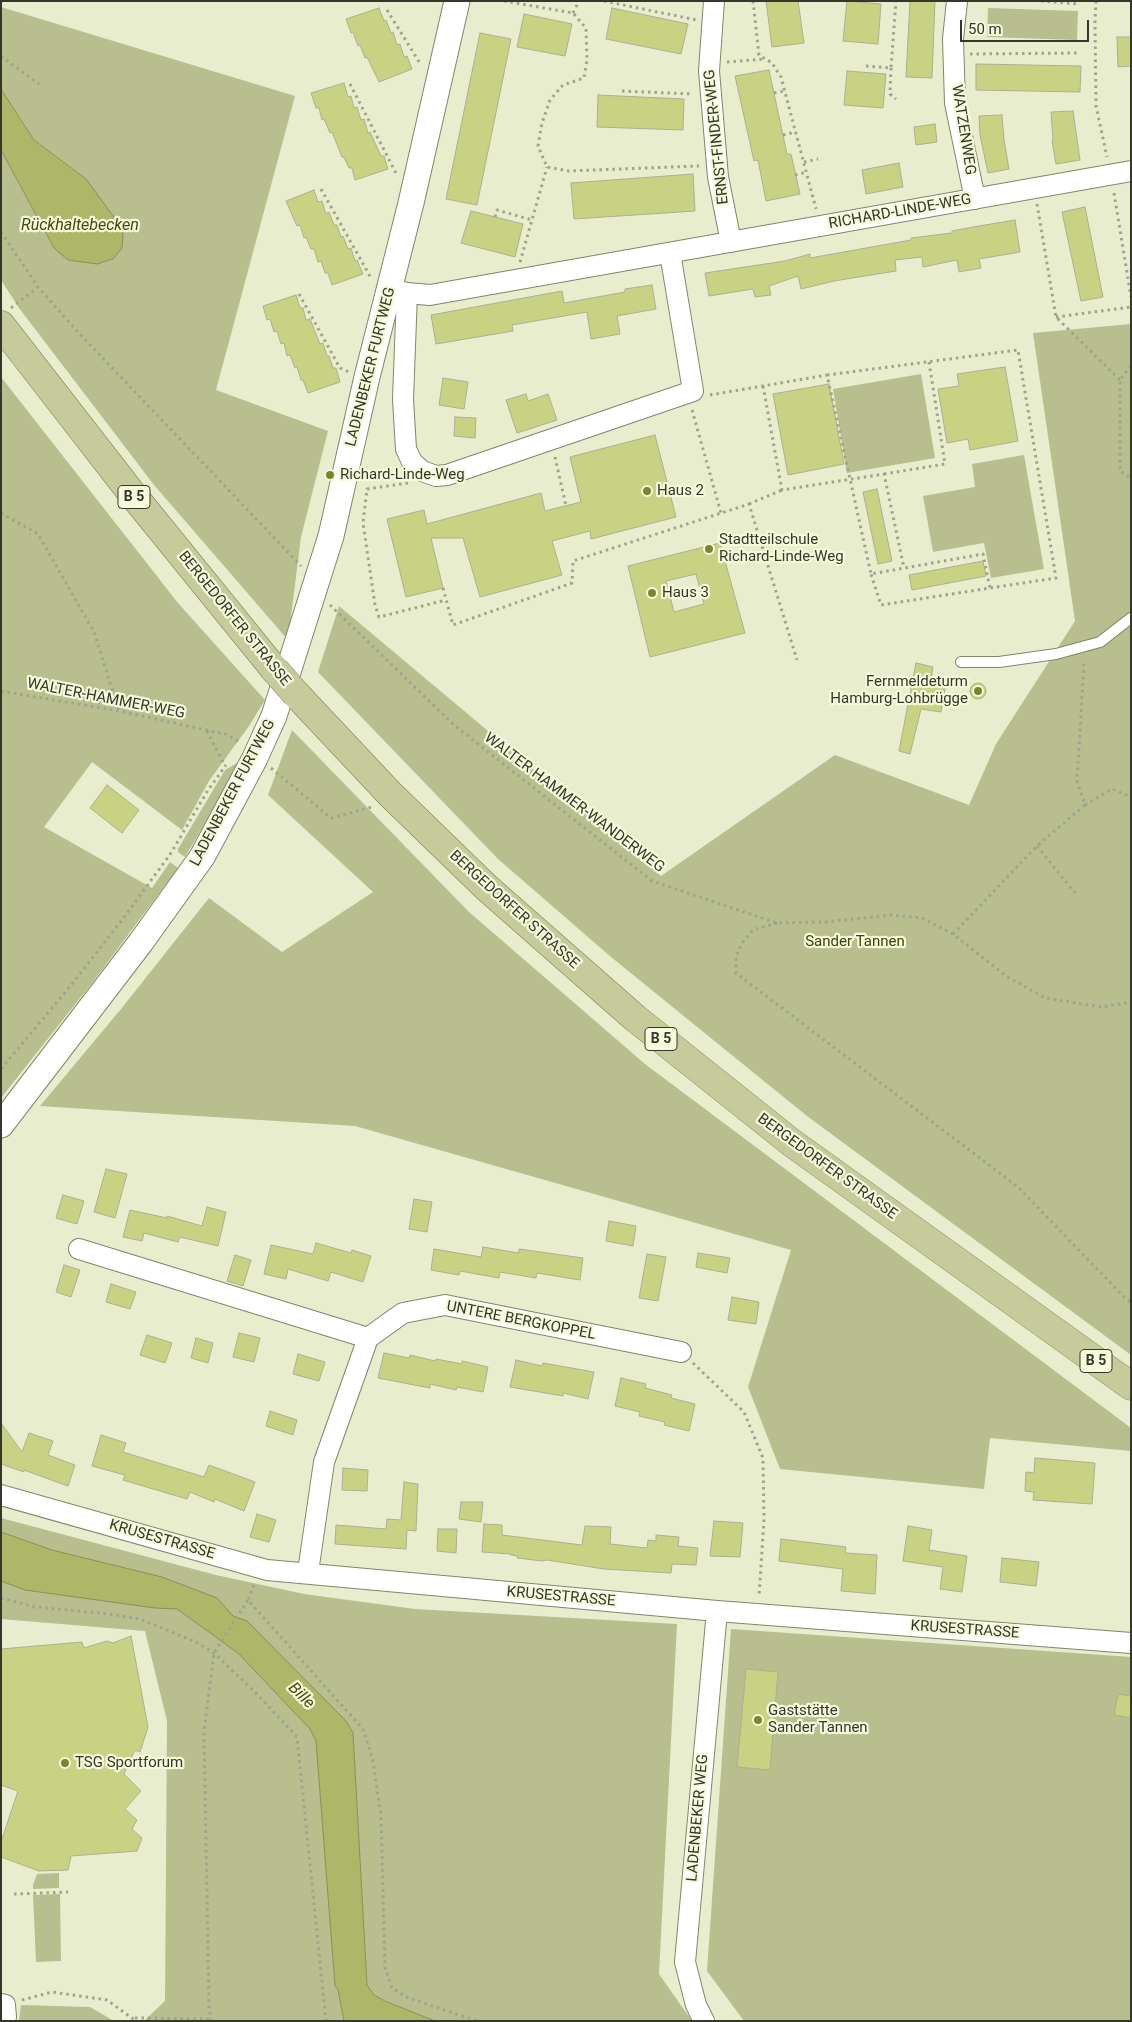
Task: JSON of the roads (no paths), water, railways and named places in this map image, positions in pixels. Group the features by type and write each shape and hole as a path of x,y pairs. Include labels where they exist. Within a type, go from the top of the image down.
{"main road":[{"name":"BERGEDORFER STRASSE","path":"5,317 133,495 390,794 487,888 635,1018 792,1143 1131,1386"}],"street":[{"name":"LADENBEKER FURTWEG","path":"1,1125 141,942 202,857 262,761 274,716 331,536 394,296 411,202 457,1"},
{"name":"ERNST-FINDER-WEG","path":"714,1 709,63 711,94 717,166 731,242"},
{"name":"WATZENWEG","path":"957,1 953,39 956,103 975,199"},
{"name":"RICHARD-LINDE-WEG","path":"394,296 430,295 515,282 1131,171"},
{"path":"394,296 403,399 404,441 412,462 422,471 430,475 447,475 693,391 670,253"},
{"path":"79,1249 368,1338 324,1462 308,1572"},
{"name":"UNTERE BERGKOPPEL","path":"368,1338 403,1313 445,1304 681,1352"},
{"name":"KRUSESTRASSE","path":"1,1495 260,1568 717,1611 1131,1643"},
{"name":"LADENBEKER WEG","path":"704,2021 696,2005 685,1962 717,1611"}],"lane":[{"path":"961,662 998,662 1056,654 1100,642 1131,618"}],"water":[{"name":"Rückhaltebecken","path":"1,89 34,140 86,179 119,224 123,235 122,248 113,259 97,264 68,260 54,248 1,150"},
{"name":"Bille","path":"1,1532 52,1550 162,1577 217,1598 233,1616 247,1621 346,1721 353,1733 367,1985 374,1995 385,2001 435,2021 344,2021 338,1990 335,1986 316,1741 310,1729 238,1653 177,1609 155,1608 25,1590 1,1581"}],"place":[{"name":"Richard-Linde-Weg","path":"330,475"},
{"name":"Haus 2","path":"647,491"},
{"name":"Stadtteilschule Richard-Linde-Weg","path":"709,549"},
{"name":"Haus 3","path":"652,593"},
{"name":"Fernmeldeturm Hamburg-Lohbrügge","path":"978,691"},
{"name":"Gaststätte Sander Tannen","path":"758,1720"},
{"name":"TSG Sportforum","path":"65,1763"}],"park label":[{"name":"Sander Tannen","path":"855,942"}]}
